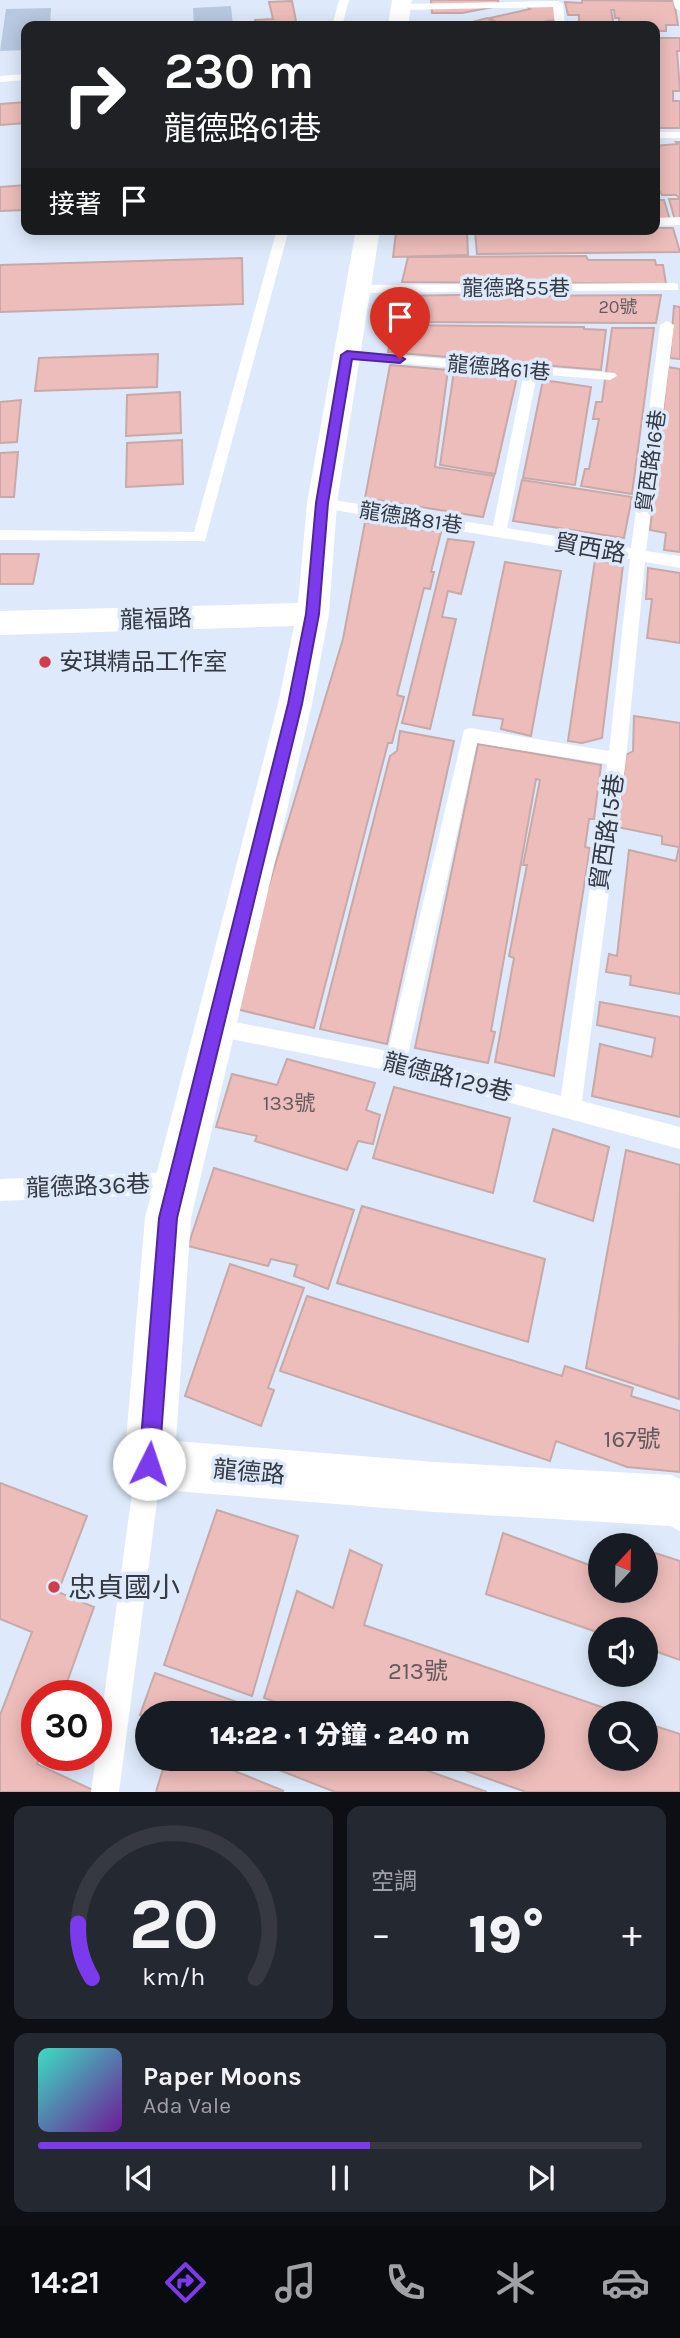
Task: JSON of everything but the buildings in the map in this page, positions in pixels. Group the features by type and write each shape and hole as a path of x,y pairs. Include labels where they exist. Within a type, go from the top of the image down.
{"street":[{"path":"149,1464 168,1218 213,1027 295,704 313,614 322,503 367,235"},
{"name":"龍福路","path":"0,623 313,614"},
{"name":"龍德路","path":"149,1464 435,1487 671,1501 680,1504"}],"lane":[{"path":"338,21 344,0"},
{"path":"678,0 680,8"},
{"path":"400,11 558,4 560,21"},
{"path":"0,79 21,77"},
{"path":"660,135 680,135"},
{"path":"660,222 680,221"},
{"path":"0,535 200,537 281,235"},
{"name":"龍德路55巷","path":"358,289 673,287"},
{"name":"貿西路16巷","path":"638,556 667,325"},
{"name":"龍德路61巷","path":"347,355 531,372 610,376"},
{"path":"664,357 680,360"},
{"path":"499,532 531,372"},
{"name":"龍德路81巷","path":"322,503 499,532"},
{"name":"貿西路","path":"499,532 680,562"},
{"name":"貿西路15巷","path":"570,1108 617,759 638,556"},
{"path":"396,1062 470,735 617,759"},
{"name":"龍德路129巷","path":"213,1027 396,1062 680,1138"},
{"name":"龍德路36巷","path":"0,1189 176,1183"},
{"path":"105,1792 149,1464"}],"shaded area":[{"path":"231,6 232,21 194,21 193,8"},
{"path":"51,8 50,21 21,21 21,50 0,51 6,9"}],"place":[{"name":"安琪精品工作室","path":"45,662"},
{"name":"忠貞國小","path":"54,1587"}],"route":[{"path":"149,1464 168,1218 213,1027 295,704 313,614 322,503 347,355 400,359"}]}
